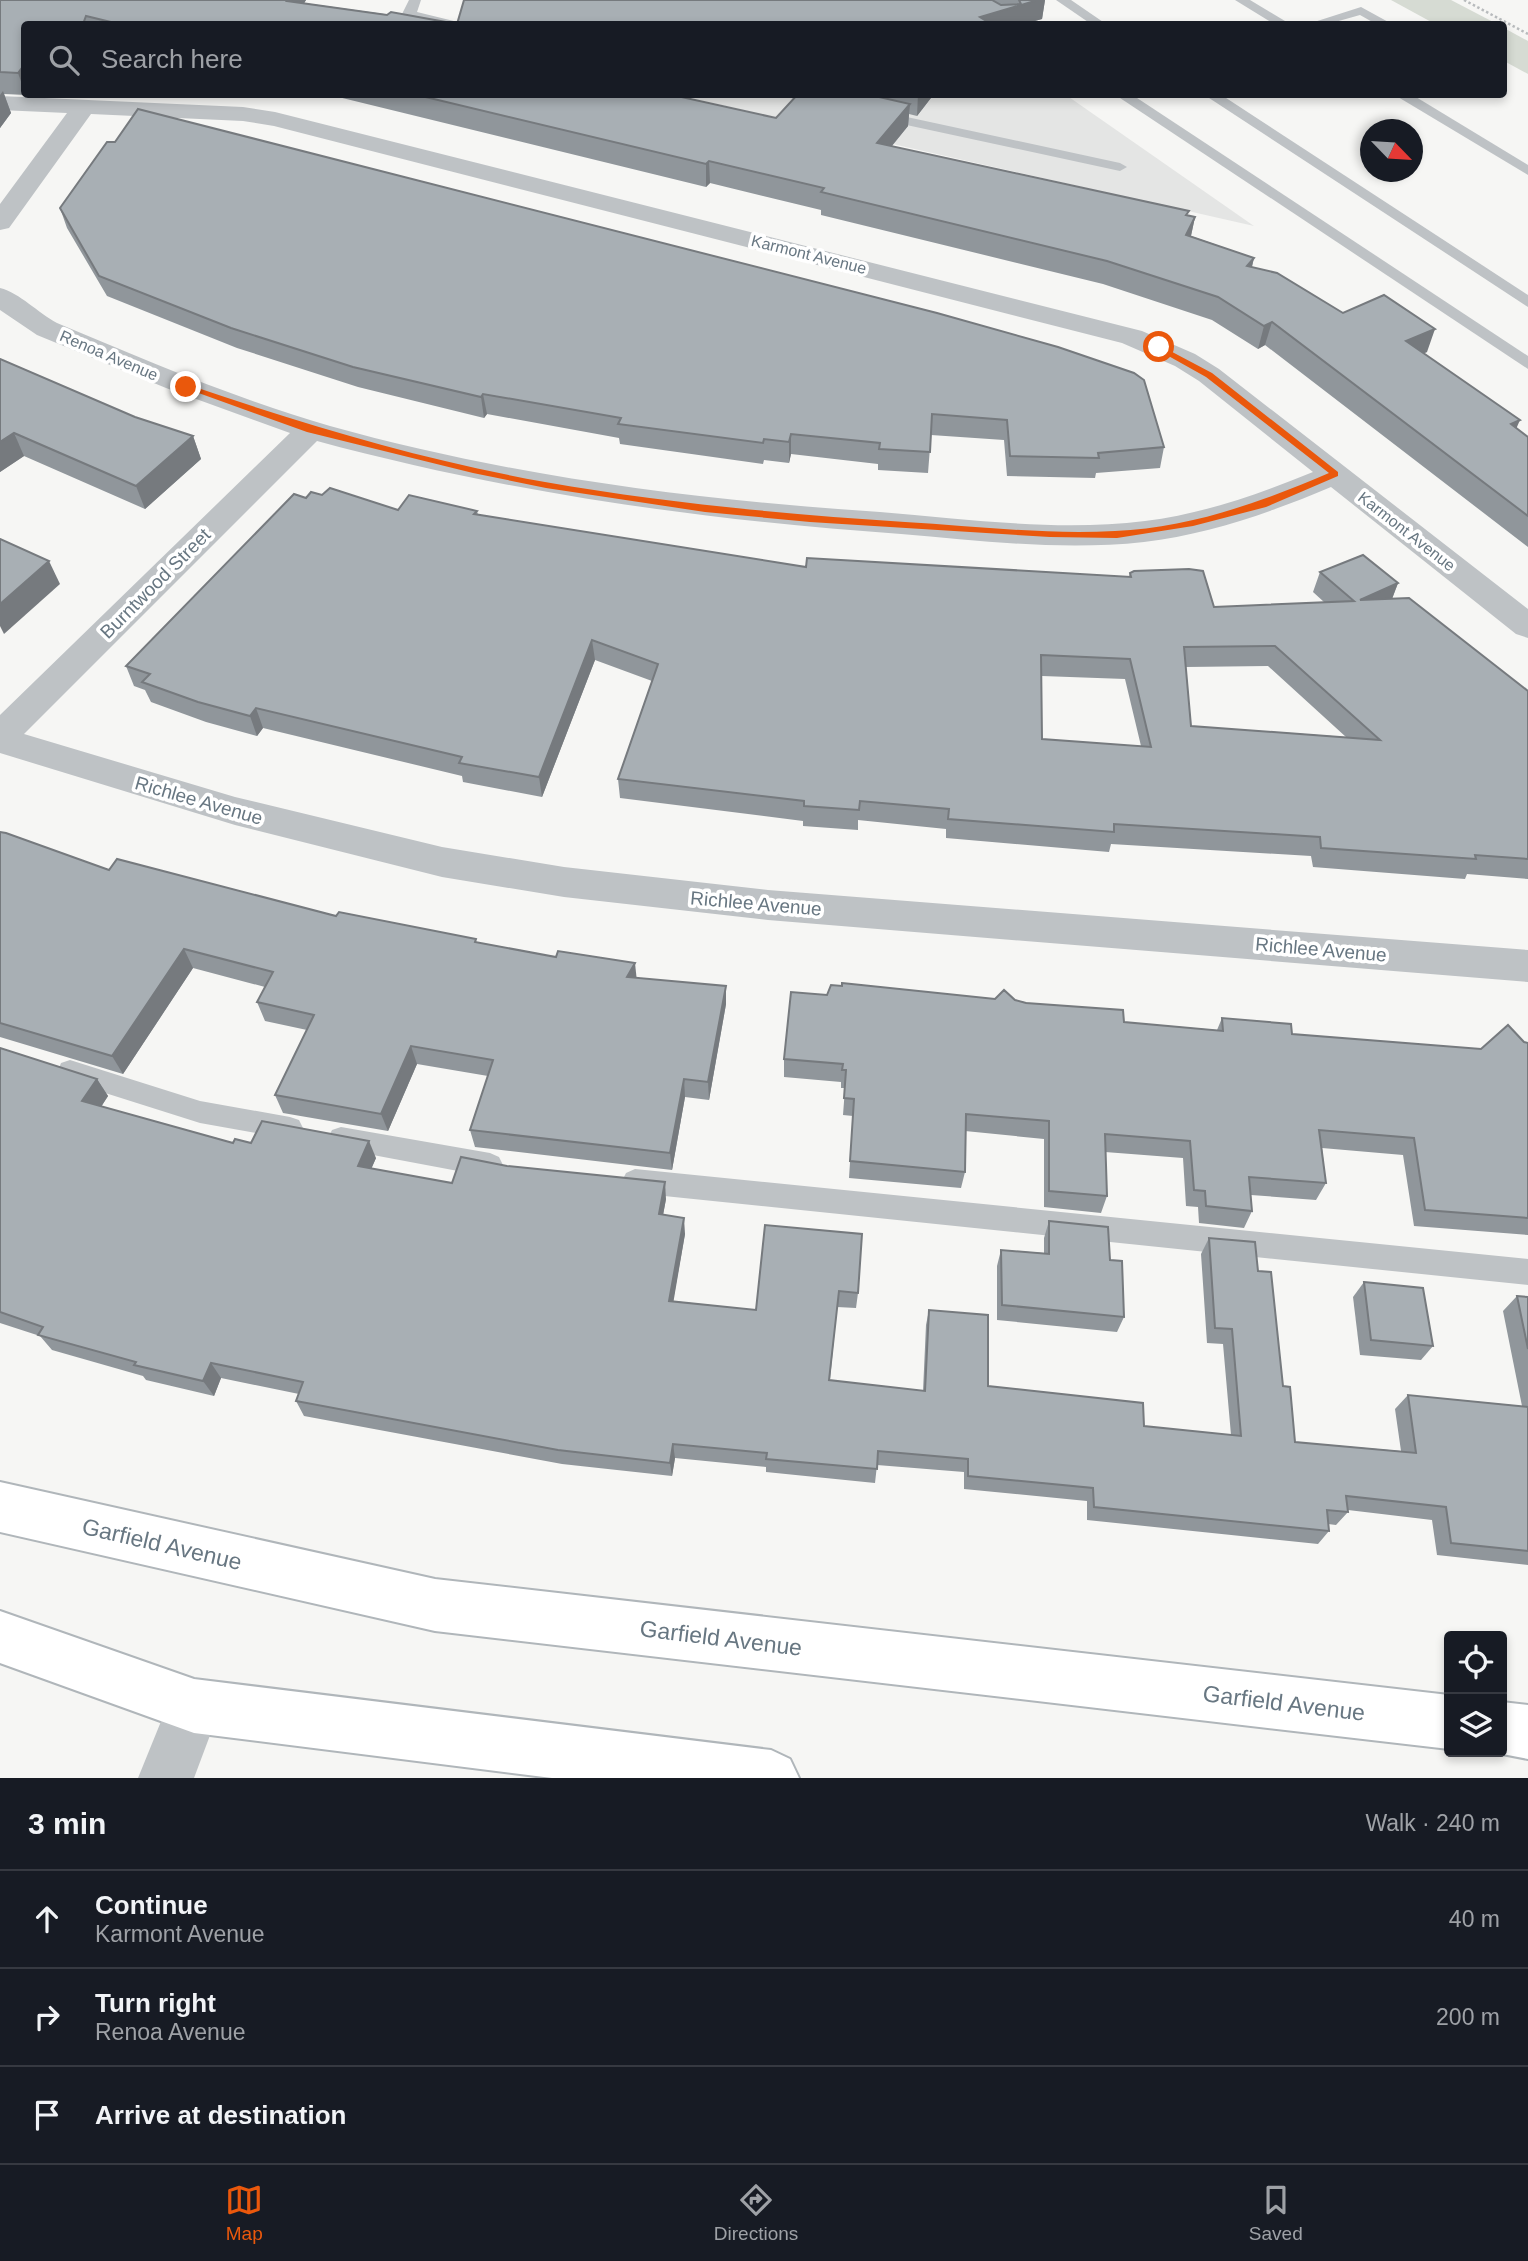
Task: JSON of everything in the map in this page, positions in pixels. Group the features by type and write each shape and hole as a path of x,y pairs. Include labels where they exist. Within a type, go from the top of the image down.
{"main road":[{"name":"Garfield Avenue","path":"0,1507 435,1605 1444,1722"},
{"path":"0,1637 194,1706 771,1778"},
{"path":"1507,1729 1528,1732"}],"street":[{"name":"Karmont Avenue","path":"0,103 243,114 275,119 1101,327 1185,360 1528,626"},
{"path":"0,222 85,106"},
{"name":"Renoa Avenue","path":"0,296 28,319 59,334 186,387 311,430 546,485 705,509 810,519 1050,534 1117,534 1193,523 1263,505 1335,474"},
{"name":"Burntwood Street","path":"0,738 311,430"},
{"name":"Richlee Avenue","path":"0,738 235,811 442,862 564,883 768,905 1528,966"},
{"path":"166,1778 194,1706"}],"lane":[{"path":"415,0 409,14 444,21"},
{"path":"1062,0 1094,21"},
{"path":"1241,0 1278,21"},
{"path":"1326,21 1361,11 1379,21"},
{"path":"801,98 837,106"},
{"path":"1127,98 1528,364"},
{"path":"1216,98 1528,302"},
{"path":"1407,98 1528,171"},
{"path":"864,112 1120,167"},
{"path":"40,1062 200,1112 512,1168"},
{"path":"609,1179 1528,1272"}],"path":[{"path":"1464,0 1504,21"},
{"path":"1507,23 1528,34"}],"shaded area":[{"path":"1391,0 1451,0 1491,21 1430,21"},
{"path":"1507,30 1528,41 1528,74 1507,63"},
{"path":"690,98 1070,98 1254,226"}],"building":[{"path":"0,0 288,0 387,15 391,12 440,21 107,21 86,16 84,21 21,21 21,69 18,73 0,72"},
{"path":"464,0 992,0 1001,5 1021,4 1019,0 1038,0 980,17 986,21 458,21"},
{"path":"430,98 686,98 776,118 794,98 884,98 910,104 877,143 1189,211 1186,215 1195,217 1186,235 1254,258 1247,266 1277,273 1343,313 1384,295 1435,329 1406,341 1520,420 1511,424 1528,437 1528,516 1272,322 1264,326 1218,297 1107,261 821,192 824,188 709,161 706,164"},
{"path":"138,109 937,313 1058,347 1134,373 1144,380 1164,447 1098,453 1099,458 1010,456 1007,420 932,414 930,452 879,449 880,443 791,434 789,442 764,439 763,443 618,424 621,418 483,394 481,397 353,367 231,328 99,276 60,208 107,142 115,142"},
{"path":"0,359 135,417 193,436 136,486 14,433 0,442"},
{"path":"330,488 398,510 409,495 477,511 474,514 806,567 807,558 1131,577 1130,573 1134,571 1189,569 1203,571 1214,607 1354,601 1320,572 1363,555 1398,583 1360,600 1409,598 1528,691 1528,859 1475,855 1476,859 1321,848 1320,837 1114,824 1114,832 948,819 949,809 860,801 859,810 804,806 804,801 618,779 658,664 592,640 539,777 459,763 462,757 256,708 250,716 198,702 142,682 150,674 126,666 294,494 306,498 311,492 322,495","holes":["1275,646 1380,740 1191,726 1184,647","1041,655 1130,659 1151,747 1042,739"]},
{"path":"0,539 49,561 0,604"},
{"path":"0,832 109,870 117,859 336,916 339,912 556,957 558,951 635,963 627,977 726,986 708,1082 684,1079 670,1153 470,1130 493,1060 411,1046 381,1114 275,1095 314,1015 257,1002 273,972 184,949 112,1056 0,1023"},
{"path":"842,983 995,999 1004,990 1015,1000 1026,1003 1123,1010 1124,1022 1223,1031 1222,1018 1291,1024 1292,1034 1481,1049 1508,1025 1528,1043 1528,1218 1425,1210 1414,1138 1319,1130 1326,1183 1249,1177 1252,1211 1206,1206 1205,1191 1194,1190 1190,1141 1105,1134 1107,1196 1049,1191 1049,1121 966,1114 965,1172 850,1161 854,1099 844,1098 846,1070 842,1070 843,1064 784,1059 791,992 827,995 831,985 842,986"},
{"path":"0,1048 97,1079 82,1101 233,1143 235,1139 251,1143 262,1121 369,1141 358,1166 452,1183 461,1157 507,1166 665,1182 659,1214 684,1218 669,1301 756,1310 765,1225 862,1234 858,1293 839,1291 829,1380 925,1391 929,1310 988,1315 988,1386 1143,1403 1144,1426 1241,1436 1232,1329 1215,1328 1209,1238 1255,1242 1258,1271 1271,1272 1283,1386 1290,1387 1295,1442 1416,1453 1408,1395 1528,1407 1528,1551 1451,1543 1446,1507 1346,1496 1348,1512 1327,1510 1329,1531 1094,1507 1093,1488 968,1476 968,1459 878,1451 877,1469 766,1459 767,1453 673,1444 670,1463 558,1450 296,1401 303,1382 211,1363 203,1381 134,1365 136,1362 38,1335 43,1327 0,1312"},
{"path":"1049,1221 1108,1227 1110,1260 1122,1261 1124,1317 1002,1305 1001,1250 1049,1254"},
{"path":"1364,1282 1423,1288 1433,1346 1371,1340"},
{"path":"1517,1296 1528,1297 1528,1349"}],"route":[{"path":"186,387 311,430 473,471 705,509 810,519 1050,534 1117,534 1193,523 1263,505 1335,474 1209,375 1159,347"}]}
